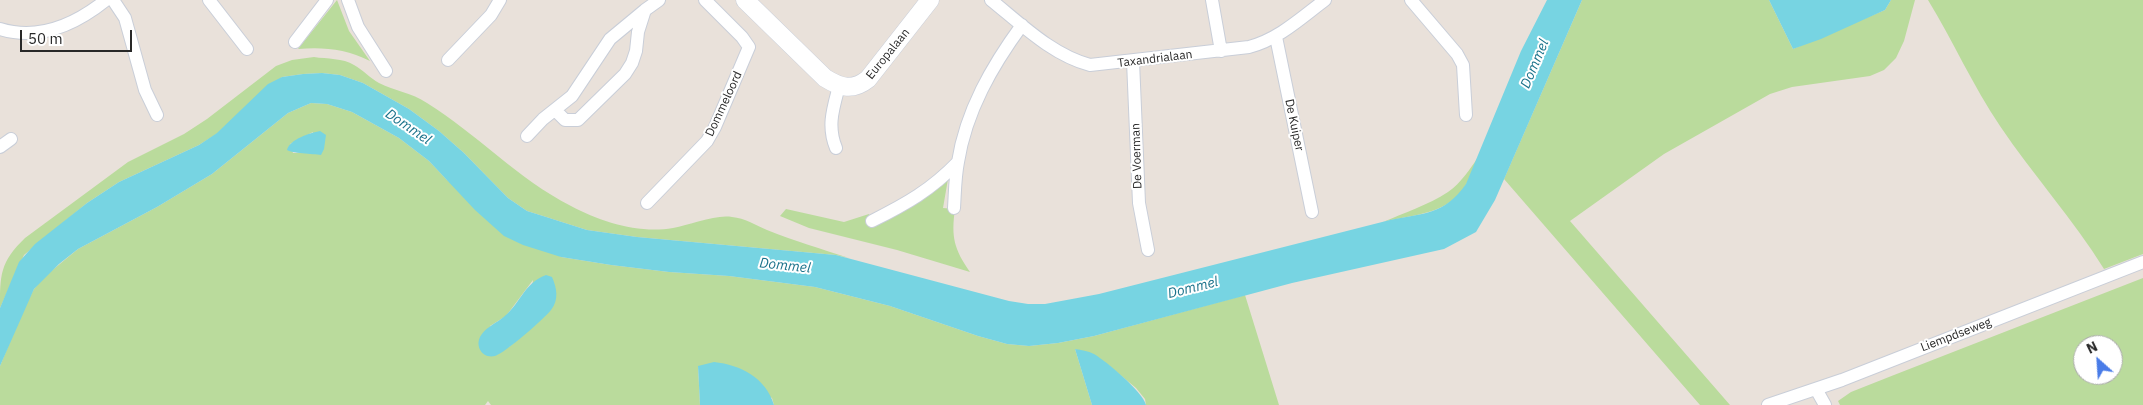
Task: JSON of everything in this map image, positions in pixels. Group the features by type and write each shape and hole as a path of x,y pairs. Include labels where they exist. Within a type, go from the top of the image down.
{"street":[{"path":"0,29 24,33 51,30 85,16 106,0"},
{"path":"113,0 125,18 145,90 157,115"},
{"path":"209,0 247,49"},
{"path":"295,42 328,0"},
{"path":"348,0 358,28 386,71"},
{"path":"527,136 543,119 572,96 610,39 658,0"},
{"name":"Dommeloord","path":"646,203 707,140 715,127 749,47 742,37 705,0"},
{"name":"Europalaan","path":"838,86 849,88 860,86 868,79 930,0"},
{"name":"Taxandrialaan","path":"990,0 1057,52 1072,60 1090,65 1221,51 1267,43 1325,0"},
{"path":"1212,0 1221,51"},
{"path":"1410,0 1457,54 1463,65 1466,115"},
{"path":"448,60 491,15 498,1"},
{"path":"750,2 825,78 838,86 830,120 831,135 836,148"},
{"path":"555,110 565,120 578,120 625,74 632,63 636,51 638,32 645,10"},
{"path":"954,208 958,162 966,131 981,90 1000,56 1022,25"},
{"name":"De Kuiper","path":"1276,37 1312,212"},
{"name":"De Voerman","path":"1133,61 1139,203 1148,250"},
{"path":"0,147 11,139"},
{"path":"872,221 912,201 933,186 958,162"},
{"name":"Liempdseweg","path":"1768,405 1816,389 2143,262"},
{"path":"1816,389 1825,405"}],"green space":[{"path":"337,0 349,31 370,61 335,50 317,48 298,49"},
{"path":"1582,0 1769,0 1793,49 1885,10 1891,0 1915,0 1904,41 1896,58 1884,70 1870,76 1792,87 1770,94 1664,154 1570,221 1730,405 1700,405 1504,179"},
{"path":"1928,0 2143,0 2143,254 2104,269 2079,232 2000,126"},
{"path":"314,57 350,63 379,83 421,99 463,128 533,183 571,206 607,222 634,228 660,229 673,228 726,216 746,220 787,238 849,258 836,255 637,237 587,230 527,211 508,198 464,153 439,131 409,109 363,83 340,75 322,73 303,74 282,77 218,133 199,145 119,182 87,203 24,255 0,308 0,287 3,270 11,254 25,238 128,162 184,134 207,119 276,66 292,60"},
{"path":"311,103 327,104 352,112 399,138 429,161 447,180 561,257 669,272 729,276 815,287 890,306 1007,344 1029,346 1094,336 1245,295 1279,405 1146,405 1145,399 1136,388 1107,364 1075,349 1092,405 774,405 772,398 698,366 700,405 491,405 488,401 485,405 0,405 0,366 23,310 34,289 44,277 78,249 157,207 212,174 288,113","holes":["313,132 306,153 293,153 290,144","533,280 525,333 509,347 490,326 506,316"]},
{"path":"1479,156 1466,185 1459,195 1450,202 1429,212 1383,222 1424,205 1448,192 1469,171"},
{"path":"948,179 943,208 955,209 953,227 955,242 960,256 970,272 897,250 809,228 780,216 786,209 844,222 869,214 872,223"},
{"path":"2143,278 2143,405 1840,405 1838,401 1851,392"}],"water":[{"name":"Dommel","path":"1547,0 1582,0 1495,200 1476,232 1444,249 1292,283 1094,336 1029,346 1007,344 890,306 815,287 729,276 669,272 561,257 523,245 504,236 475,210 429,161 399,138 352,112 327,104 311,103 288,113 212,174 157,207 78,249 59,264 34,289 0,366 0,308 19,262 35,244 87,203 119,182 199,145 217,133 268,84 282,77 322,73 340,75 363,83 409,109 439,131 464,153 508,198 527,211 587,230 637,237 836,255 1009,301 1045,304 1099,294 1390,220 1423,214 1450,202 1466,184 1521,51"},
{"path":"1769,0 1891,0 1885,10 1821,39 1793,49"},
{"path":"320,131 326,135 321,155 297,153 287,150 296,140"},
{"path":"546,275 552,277 556,290 554,306 551,310 541,321 500,354 487,356 484,354 479,348 482,334 513,308 532,283"},
{"path":"1075,349 1092,353 1107,363 1131,385 1146,405 1092,405"},
{"path":"714,362 734,366 751,374 765,387 774,405 700,405 698,366"}]}
